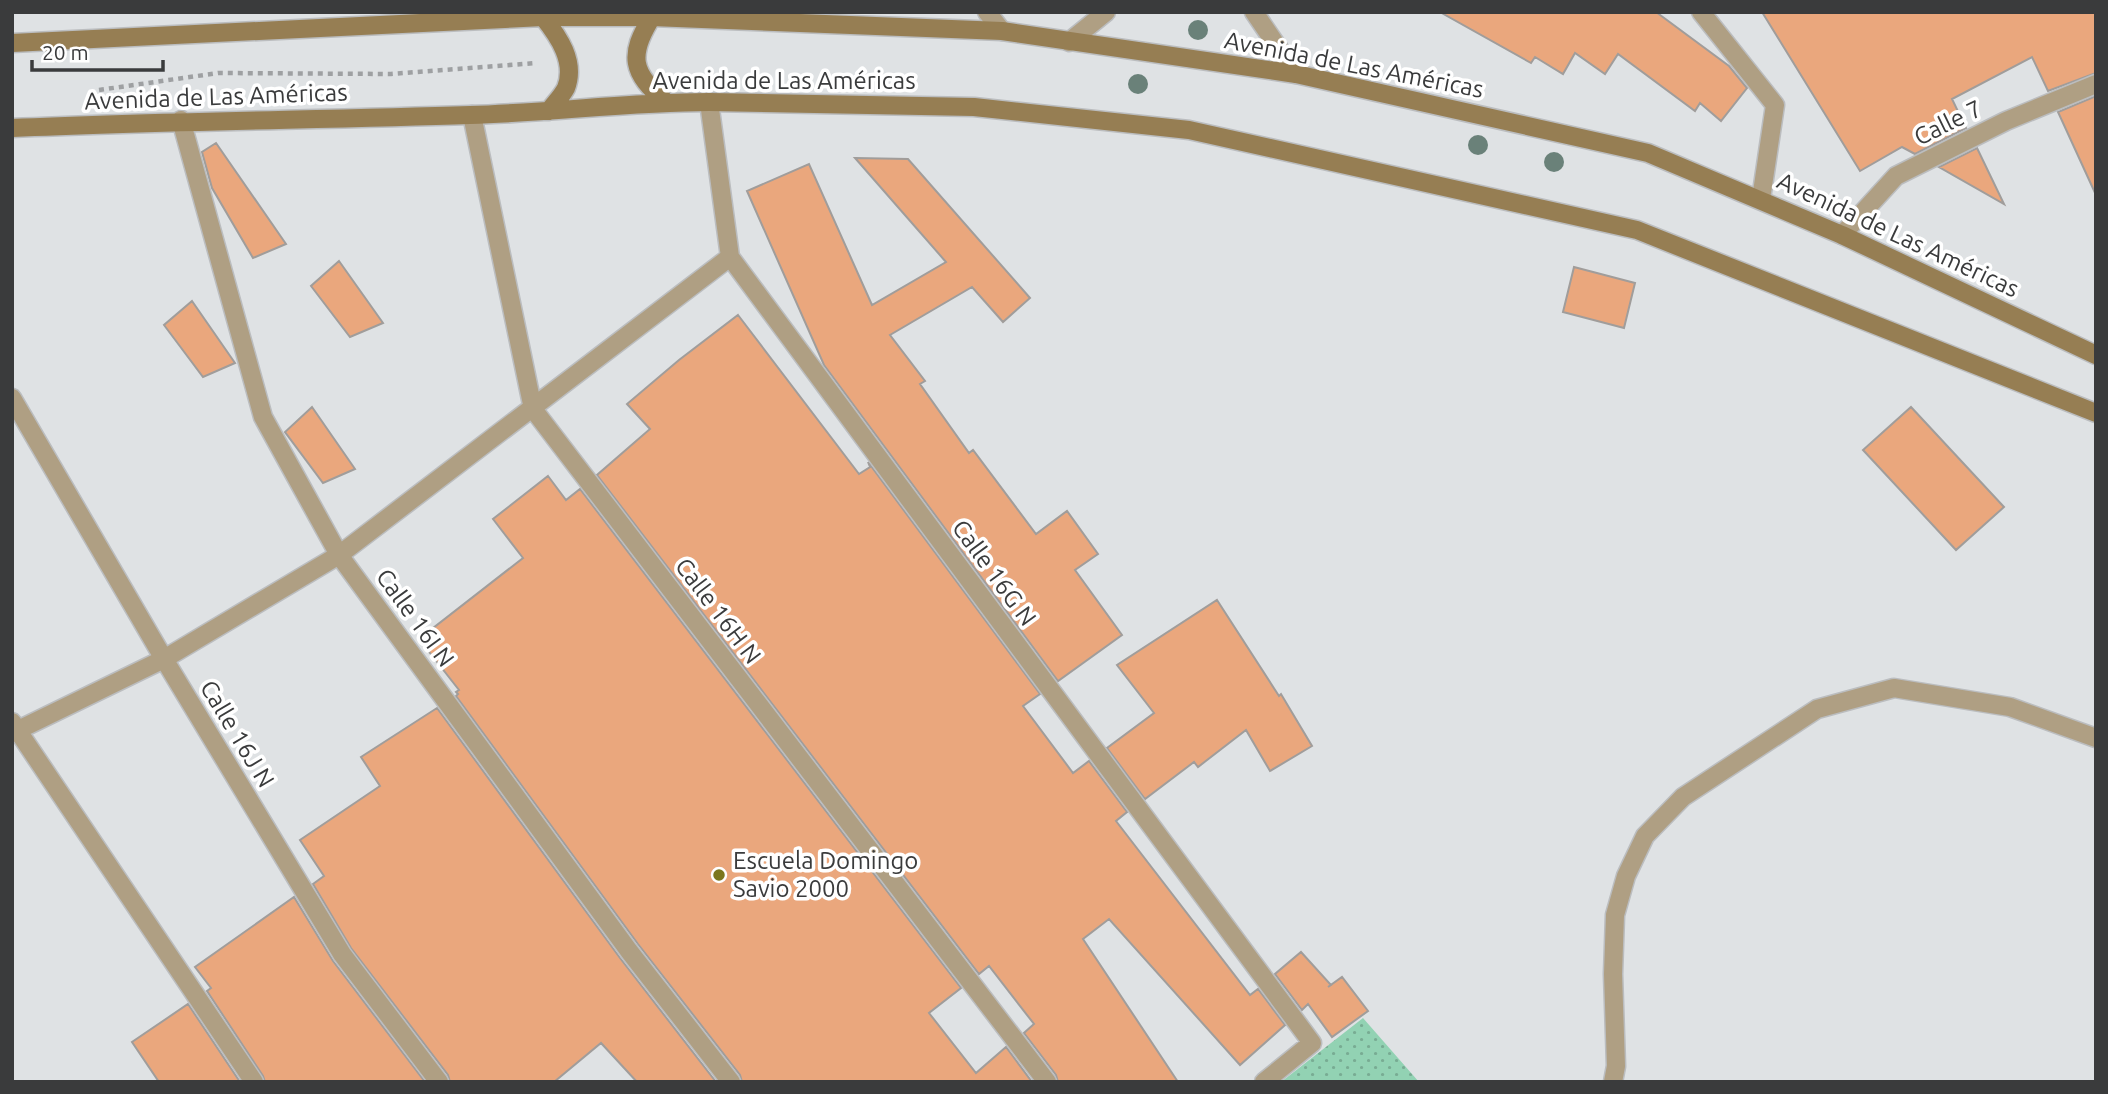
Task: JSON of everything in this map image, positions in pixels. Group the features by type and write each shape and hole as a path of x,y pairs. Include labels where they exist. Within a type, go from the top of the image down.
{"main road":[{"name":"Avenida de Las Américas","path":"12,43 542,15 652,17 1002,32 1296,74 1648,153 1842,235 2096,355"},
{"path":"542,15 557,35 568,60 566,88 549,111"},
{"path":"652,17 639,38 636,63 646,86 666,102"},
{"name":"Avenida de Las Américas","path":"12,128 181,120 472,115 666,102 709,102 974,107 1189,130 1637,230 2096,413"}],"street":[{"path":"987,12 1002,32"},
{"path":"1069,42 1106,12"},
{"path":"1254,12 1296,74"},
{"path":"1701,12 1775,105 1761,199"},
{"name":"Calle 7","path":"1842,235 1896,176 2006,121 2096,84"},
{"name":"Calle 16G N","path":"709,102 730,257 1312,1044 1264,1082"},
{"name":"Calle 16H N","path":"472,115 533,409 1047,1082"},
{"name":"Calle 16I N","path":"181,120 263,417 339,555 629,951 731,1082"},
{"path":"254,1082 14,729 164,659 339,555 730,257"},
{"name":"Calle 16J N","path":"12,398 164,659 342,954 439,1082"},
{"path":"1613,1082 1616,1066 1612,974 1615,915 1626,876 1645,835 1683,797 1817,709 1894,688 2010,707 2096,738"}],"path":[{"path":"97,90 218,74 391,74 568,60"}],"green space":[{"path":"1363,1018 1419,1082 1281,1082"}],"building":[{"path":"1440,12 1656,12 1729,66 1747,88 1721,121 1700,103 1695,111 1618,54 1605,74 1575,53 1563,74 1535,57 1531,63"},
{"path":"1762,12 2096,12 2096,73 2048,91 2032,57 1952,99 1966,128 1915,154 1902,147 1860,171"},
{"path":"2096,96 2096,195 2058,112"},
{"path":"216,143 286,244 253,258 212,188 202,152"},
{"path":"1977,148 2004,204 1939,167"},
{"path":"855,158 908,159 1030,298 1003,322 972,287 890,335 925,381 920,384 969,453 973,450 1036,534 1067,511 1098,554 1075,570 1122,635 1058,681 824,365 747,191 809,164 872,305 946,262"},
{"path":"339,261 383,323 350,337 311,286"},
{"path":"1574,267 1635,283 1624,328 1563,312"},
{"path":"192,301 235,363 203,377 164,325"},
{"path":"738,315 859,474 870,467 868,462 1040,694 1023,706 1073,773 1089,761 1127,812 1116,821 1250,995 1258,989 1285,1025 1240,1065 1109,919 1083,939 1178,1082 1058,1082 1056,1075 1024,1033 1034,1024 989,966 979,974 597,475 650,429 627,404"},
{"path":"312,407 355,469 323,483 285,432"},
{"path":"1911,407 2004,507 1956,550 1863,450"},
{"path":"548,476 566,500 580,489 961,988 929,1013 976,1073 1006,1047 1032,1082 742,1082 740,1075 638,944 456,696 459,690 419,639 523,558 493,519"},
{"path":"1217,600 1279,696 1281,694 1312,746 1270,771 1246,730 1198,767 1194,762 1145,799 1107,748 1154,713 1117,665"},
{"path":"437,708 620,958 716,1082 637,1082 601,1043 554,1082 450,1082 448,1075 351,948 313,884 324,876 300,840 380,786 361,757"},
{"path":"294,897 333,961 425,1082 265,1082 207,991 211,988 195,967"},
{"path":"1301,952 1331,985 1342,977 1368,1011 1332,1037 1308,1004 1302,1010 1275,974"},
{"path":"188,1004 240,1082 159,1082 132,1042"}],"place":[{"name":"Escuela Domingo Savio 2000","path":"719,875"}]}
